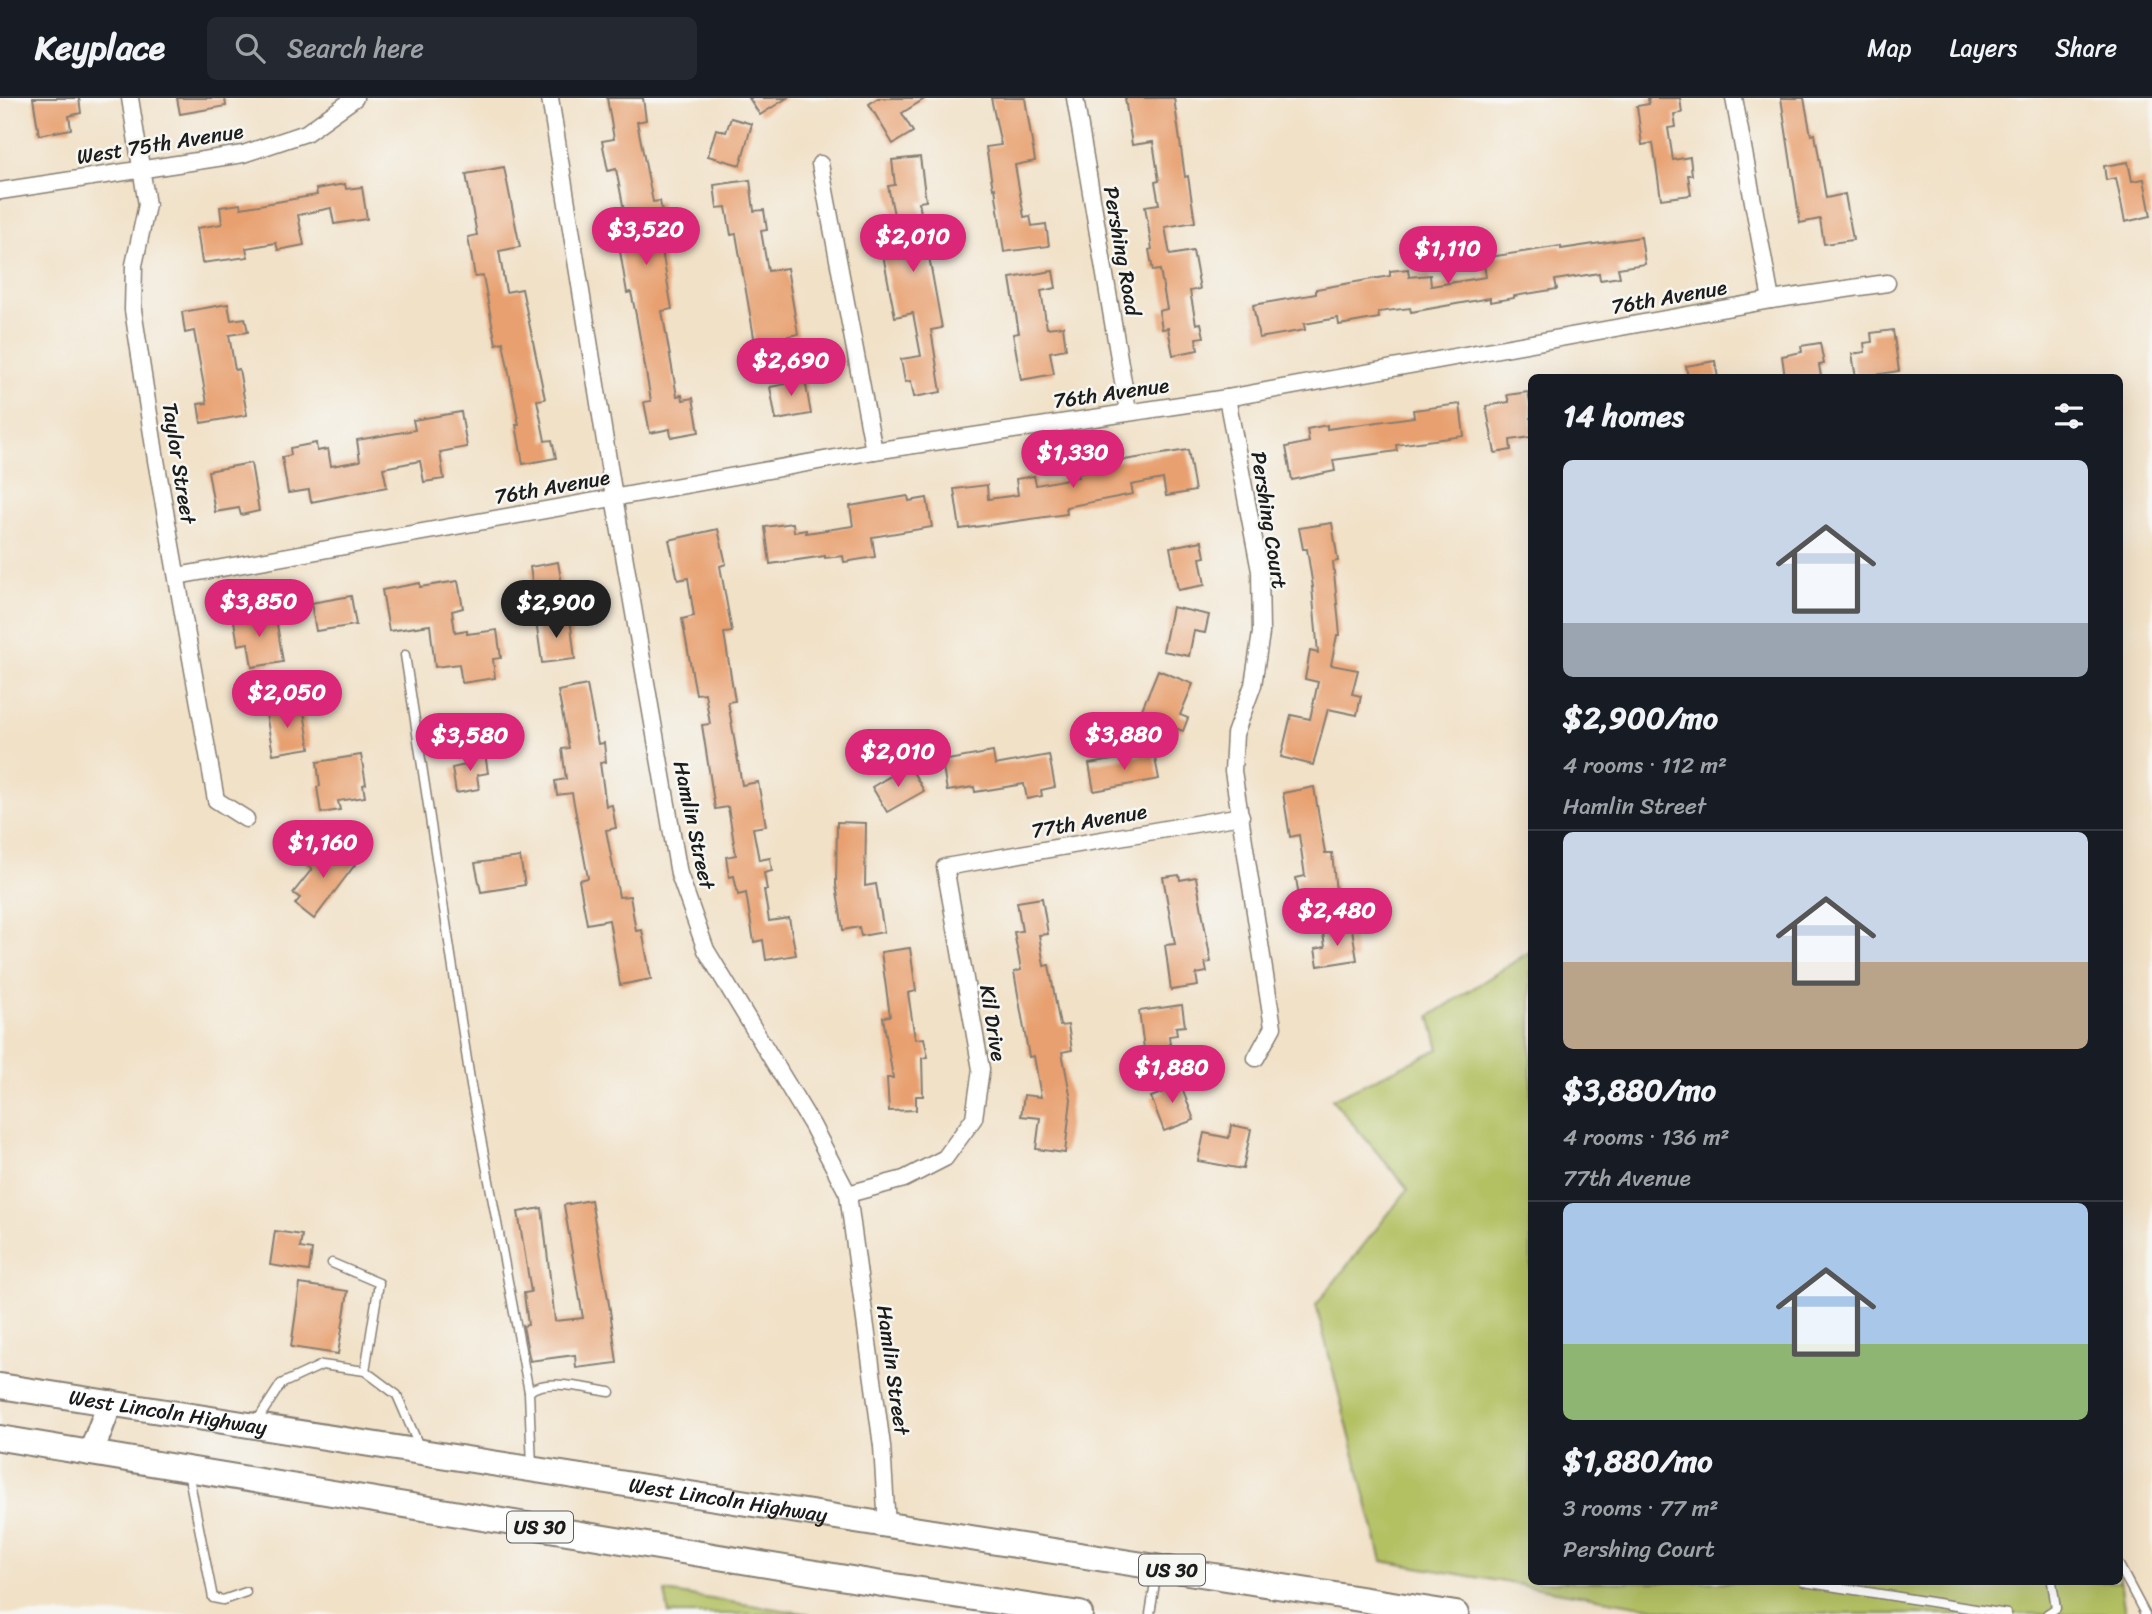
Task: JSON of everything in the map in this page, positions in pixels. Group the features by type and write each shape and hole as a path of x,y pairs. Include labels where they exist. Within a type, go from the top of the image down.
{"main road":[{"name":"West Lincoln Highway","path":"0,1386 1456,1614"},
{"path":"91,1453 110,1403"},
{"name":"US 30","path":"0,1438 888,1585 1080,1614"}],"street":[{"name":"Taylor Street","path":"130,98 147,205 134,265 133,310 216,800 246,818"},
{"name":"West 75th Avenue","path":"0,191 243,155 306,133 355,98"},
{"name":"Hamlin Street","path":"550,98 614,498 679,874 706,950 812,1125 848,1194 882,1446 887,1526"},
{"name":"Pershing Road","path":"1075,98 1128,411"},
{"path":"1734,98 1771,300"},
{"path":"820,164 874,451"},
{"name":"76th Avenue","path":"177,576 874,451 1227,398 1771,300 1887,282"},
{"name":"Pershing Court","path":"1227,398 1260,572 1261,633 1253,685 1235,734 1233,771 1273,1027 1256,1058"},
{"name":"77th Avenue","path":"945,867 1241,816"},
{"name":"Kil Drive","path":"848,1194 904,1179 945,1158 974,1118 981,1069 945,867"}],"lane":[{"path":"405,656 471,1086 529,1392 532,1470"},
{"path":"332,1263 379,1283 365,1371"},
{"path":"254,1426 281,1384 322,1365 365,1371 397,1395 422,1452"},
{"path":"529,1392 535,1386 551,1384 610,1392"},
{"path":"187,1469 212,1598 223,1600 246,1592"},
{"path":"1150,1614 1157,1568"},
{"path":"2123,1573 2145,1614"},
{"path":"1823,1585 2007,1614"},
{"path":"2047,1614 2056,1608 2052,1585"}],"green space":[{"path":"1528,953 1528,1585 2121,1585 2125,1614 1690,1614 1382,1561 1316,1305 1408,1189 1332,1099 1439,1049 1430,1016"},
{"path":"665,1592 810,1614 669,1614"}],"building":[{"path":"33,98 79,98 81,113 69,116 71,129 39,135"},
{"path":"177,98 225,98 226,106 180,114"},
{"path":"607,98 643,98 646,120 637,122 653,202 660,201 668,244 661,245 672,309 662,311 677,396 682,395 683,400 693,398 699,432 671,437 670,429 650,433 644,402 651,401 636,315 631,292 627,293 617,233 628,231 616,169 608,171 602,141 614,139"},
{"path":"749,98 787,98 760,115"},
{"path":"878,98 926,98 902,113 913,132 893,144 869,104"},
{"path":"991,98 1025,98 1035,161 1015,165 1024,217 1030,216 1032,226 1046,224 1049,246 1004,252 986,147 1001,145"},
{"path":"1125,98 1174,98 1185,177 1188,176 1195,222 1165,227 1170,255 1193,251 1200,289 1190,291 1196,324 1201,323 1204,337 1196,338 1198,350 1173,355 1168,328 1162,329 1159,311 1167,309 1160,270 1153,271 1145,206 1159,204 1155,182 1159,181 1153,142 1132,145"},
{"path":"1648,98 1680,98 1682,113 1674,114 1676,127 1668,128 1673,160 1690,157 1692,175 1688,175 1691,195 1661,199 1653,143 1642,145 1637,106 1649,104"},
{"path":"1781,98 1804,98 1811,135 1815,134 1826,198 1845,194 1853,240 1824,244 1820,219 1800,223"},
{"path":"731,118 752,124 740,165 708,156 716,129 726,132"},
{"path":"920,157 926,201 919,202 942,328 931,330 941,392 914,397 911,381 905,382 901,359 921,356 913,313 895,317 883,255 891,253 889,241 899,239 888,186 895,185 892,160"},
{"path":"2128,162 2132,181 2144,179 2151,216 2125,222 2116,178 2106,180 2104,166"},
{"path":"504,167 520,247 499,251 506,292 522,289 545,399 537,400 545,441 552,440 556,458 523,464 516,425 519,425 503,342 496,344 483,276 475,277 468,237 477,235 466,174"},
{"path":"750,180 754,211 764,210 767,230 761,231 768,271 787,268 798,334 783,337 786,355 758,360 736,234 731,235 726,207 717,208 714,185"},
{"path":"345,184 346,189 362,187 367,219 334,224 331,208 298,215 304,245 278,250 276,243 246,248 248,257 202,263 197,228 222,224 220,207 240,204 241,208 317,195 316,189"},
{"path":"1641,237 1645,264 1618,268 1620,277 1600,280 1599,273 1555,280 1557,289 1514,298 1490,302 1490,298 1411,312 1410,308 1378,312 1379,318 1339,325 1338,318 1304,324 1305,330 1259,338 1253,305 1316,294 1316,289 1390,276 1390,271 1408,269 1409,277 1430,275 1431,286 1486,277 1483,258"},
{"path":"1053,271 1056,288 1041,291 1047,328 1063,326 1066,349 1050,352 1054,374 1021,380 1013,334 1019,333 1010,278"},
{"path":"228,304 231,320 245,318 248,332 229,335 235,370 239,369 247,415 201,423 198,404 207,403 194,331 185,333 182,312"},
{"path":"1893,330 1899,371 1855,374 1852,354 1865,352 1864,343 1872,342 1871,333"},
{"path":"1820,343 1824,364 1819,365 1821,374 1784,374 1782,356 1802,352 1801,346"},
{"path":"1715,361 1717,374 1687,374 1686,366"},
{"path":"804,374 811,414 776,420 770,387 786,384 784,378"},
{"path":"1528,392 1528,437 1510,440 1511,450 1495,453 1486,406 1509,402 1507,395"},
{"path":"1460,404 1464,436 1396,445 1397,451 1333,460 1335,471 1292,480 1286,447 1309,442 1307,429 1327,425 1327,429 1414,417 1413,410"},
{"path":"461,412 467,447 440,452 444,479 424,482 420,461 383,468 387,487 311,502 309,490 288,493 282,457 291,455 290,448 316,443 317,451 328,449 331,466 360,461 357,440 415,430 413,420"},
{"path":"1188,450 1195,491 1166,496 1163,479 1131,485 1133,494 1066,507 1067,514 960,529 954,489 987,485 988,499 1018,495 1016,479 1034,476 1036,485 1078,477 1077,474 1105,468 1105,463"},
{"path":"251,463 259,511 241,515 239,508 215,512 208,471"},
{"path":"908,496 909,501 927,498 932,527 872,537 875,557 844,562 843,556 825,556 770,564 765,527 793,523 794,532 806,530 806,533 853,526 850,506"},
{"path":"1332,523 1338,561 1333,562 1340,635 1337,635 1331,665 1358,670 1352,694 1361,696 1357,715 1328,709 1313,765 1281,757 1291,715 1310,719 1318,682 1305,679 1310,651 1318,653 1313,587 1307,549 1303,549 1299,528"},
{"path":"718,529 726,564 720,566 732,632 724,633 735,701 728,702 742,785 758,782 766,826 753,828 759,860 770,858 772,871 764,873 769,921 789,918 796,955 766,960 763,940 754,942 746,893 738,895 734,876 729,877 726,857 736,855 728,807 715,809 702,725 710,724 705,693 696,694 682,619 694,616 688,578 678,580 669,540"},
{"path":"1202,541 1205,557 1200,558 1205,585 1178,590 1170,547"},
{"path":"558,562 563,590 534,595 530,567"},
{"path":"458,581 463,608 452,611 455,632 467,630 467,634 497,630 501,658 493,659 495,678 462,683 459,664 435,667 430,625 389,631 382,590 420,583 420,587"},
{"path":"351,596 356,625 316,631 311,603"},
{"path":"1172,607 1209,615 1205,633 1194,631 1189,656 1163,651"},
{"path":"254,612 255,621 276,618 283,662 252,667 248,643 238,645 233,615"},
{"path":"570,617 575,659 542,663 536,621"},
{"path":"1158,670 1193,684 1180,715 1188,718 1183,731 1140,714"},
{"path":"587,685 598,744 604,743 606,762 600,763 606,806 612,805 616,828 606,830 619,897 630,896 636,931 642,930 651,979 620,985 609,920 587,924 579,880 588,878 572,793 557,795 555,781 566,779 562,749 569,748 558,691"},
{"path":"285,705 286,715 304,712 310,748 273,754 265,708"},
{"path":"993,752 995,765 1049,755 1055,787 1041,790 1042,796 1027,799 1024,784 975,792 974,787 947,791 942,761"},
{"path":"485,753 488,773 477,775 479,789 456,793 452,768 470,764 468,755"},
{"path":"1154,753 1159,779 1094,791 1089,764"},
{"path":"361,755 366,784 363,785 365,797 338,801 340,810 321,813 317,762"},
{"path":"909,765 924,791 887,812 872,787"},
{"path":"1314,787 1325,853 1332,853 1336,892 1299,897 1296,878 1305,876 1299,835 1290,837 1283,793"},
{"path":"837,822 866,823 865,886 876,884 884,932 861,936 859,927 843,930 836,885"},
{"path":"318,847 330,856 337,847 357,862 314,919 295,904 300,898 293,893 312,869 305,864"},
{"path":"520,857 525,885 481,892 475,863"},
{"path":"1179,875 1180,880 1196,877 1211,962 1205,963 1207,972 1196,974 1198,986 1171,990 1165,945 1175,944 1163,877"},
{"path":"1042,898 1048,934 1039,935 1044,966 1049,965 1060,1026 1068,1025 1072,1050 1062,1052 1071,1099 1065,1153 1036,1149 1040,1118 1021,1116 1024,1095 1041,1097 1034,1056 1029,1057 1014,972 1021,970 1014,932 1022,931 1017,902"},
{"path":"1352,929 1357,960 1318,966 1315,949 1325,947 1323,933"},
{"path":"910,948 916,991 908,993 915,1039 924,1038 928,1057 922,1058 923,1096 916,1096 916,1110 889,1111 887,1078 893,1078 883,1017 890,1016 881,952"},
{"path":"1182,1005 1185,1026 1176,1027 1177,1035 1169,1036 1171,1052 1145,1056 1139,1011"},
{"path":"1178,1077 1194,1120 1164,1131 1151,1097 1164,1092 1161,1083"},
{"path":"1231,1125 1251,1129 1243,1169 1198,1161 1204,1133 1229,1138"},
{"path":"591,1200 617,1363 576,1368 575,1355 530,1361 523,1326 528,1325 524,1293 531,1292 518,1212 542,1208 555,1321 583,1318 564,1205"},
{"path":"275,1231 302,1235 300,1248 312,1250 309,1271 270,1265"},
{"path":"300,1284 348,1291 338,1354 291,1347"}]}
